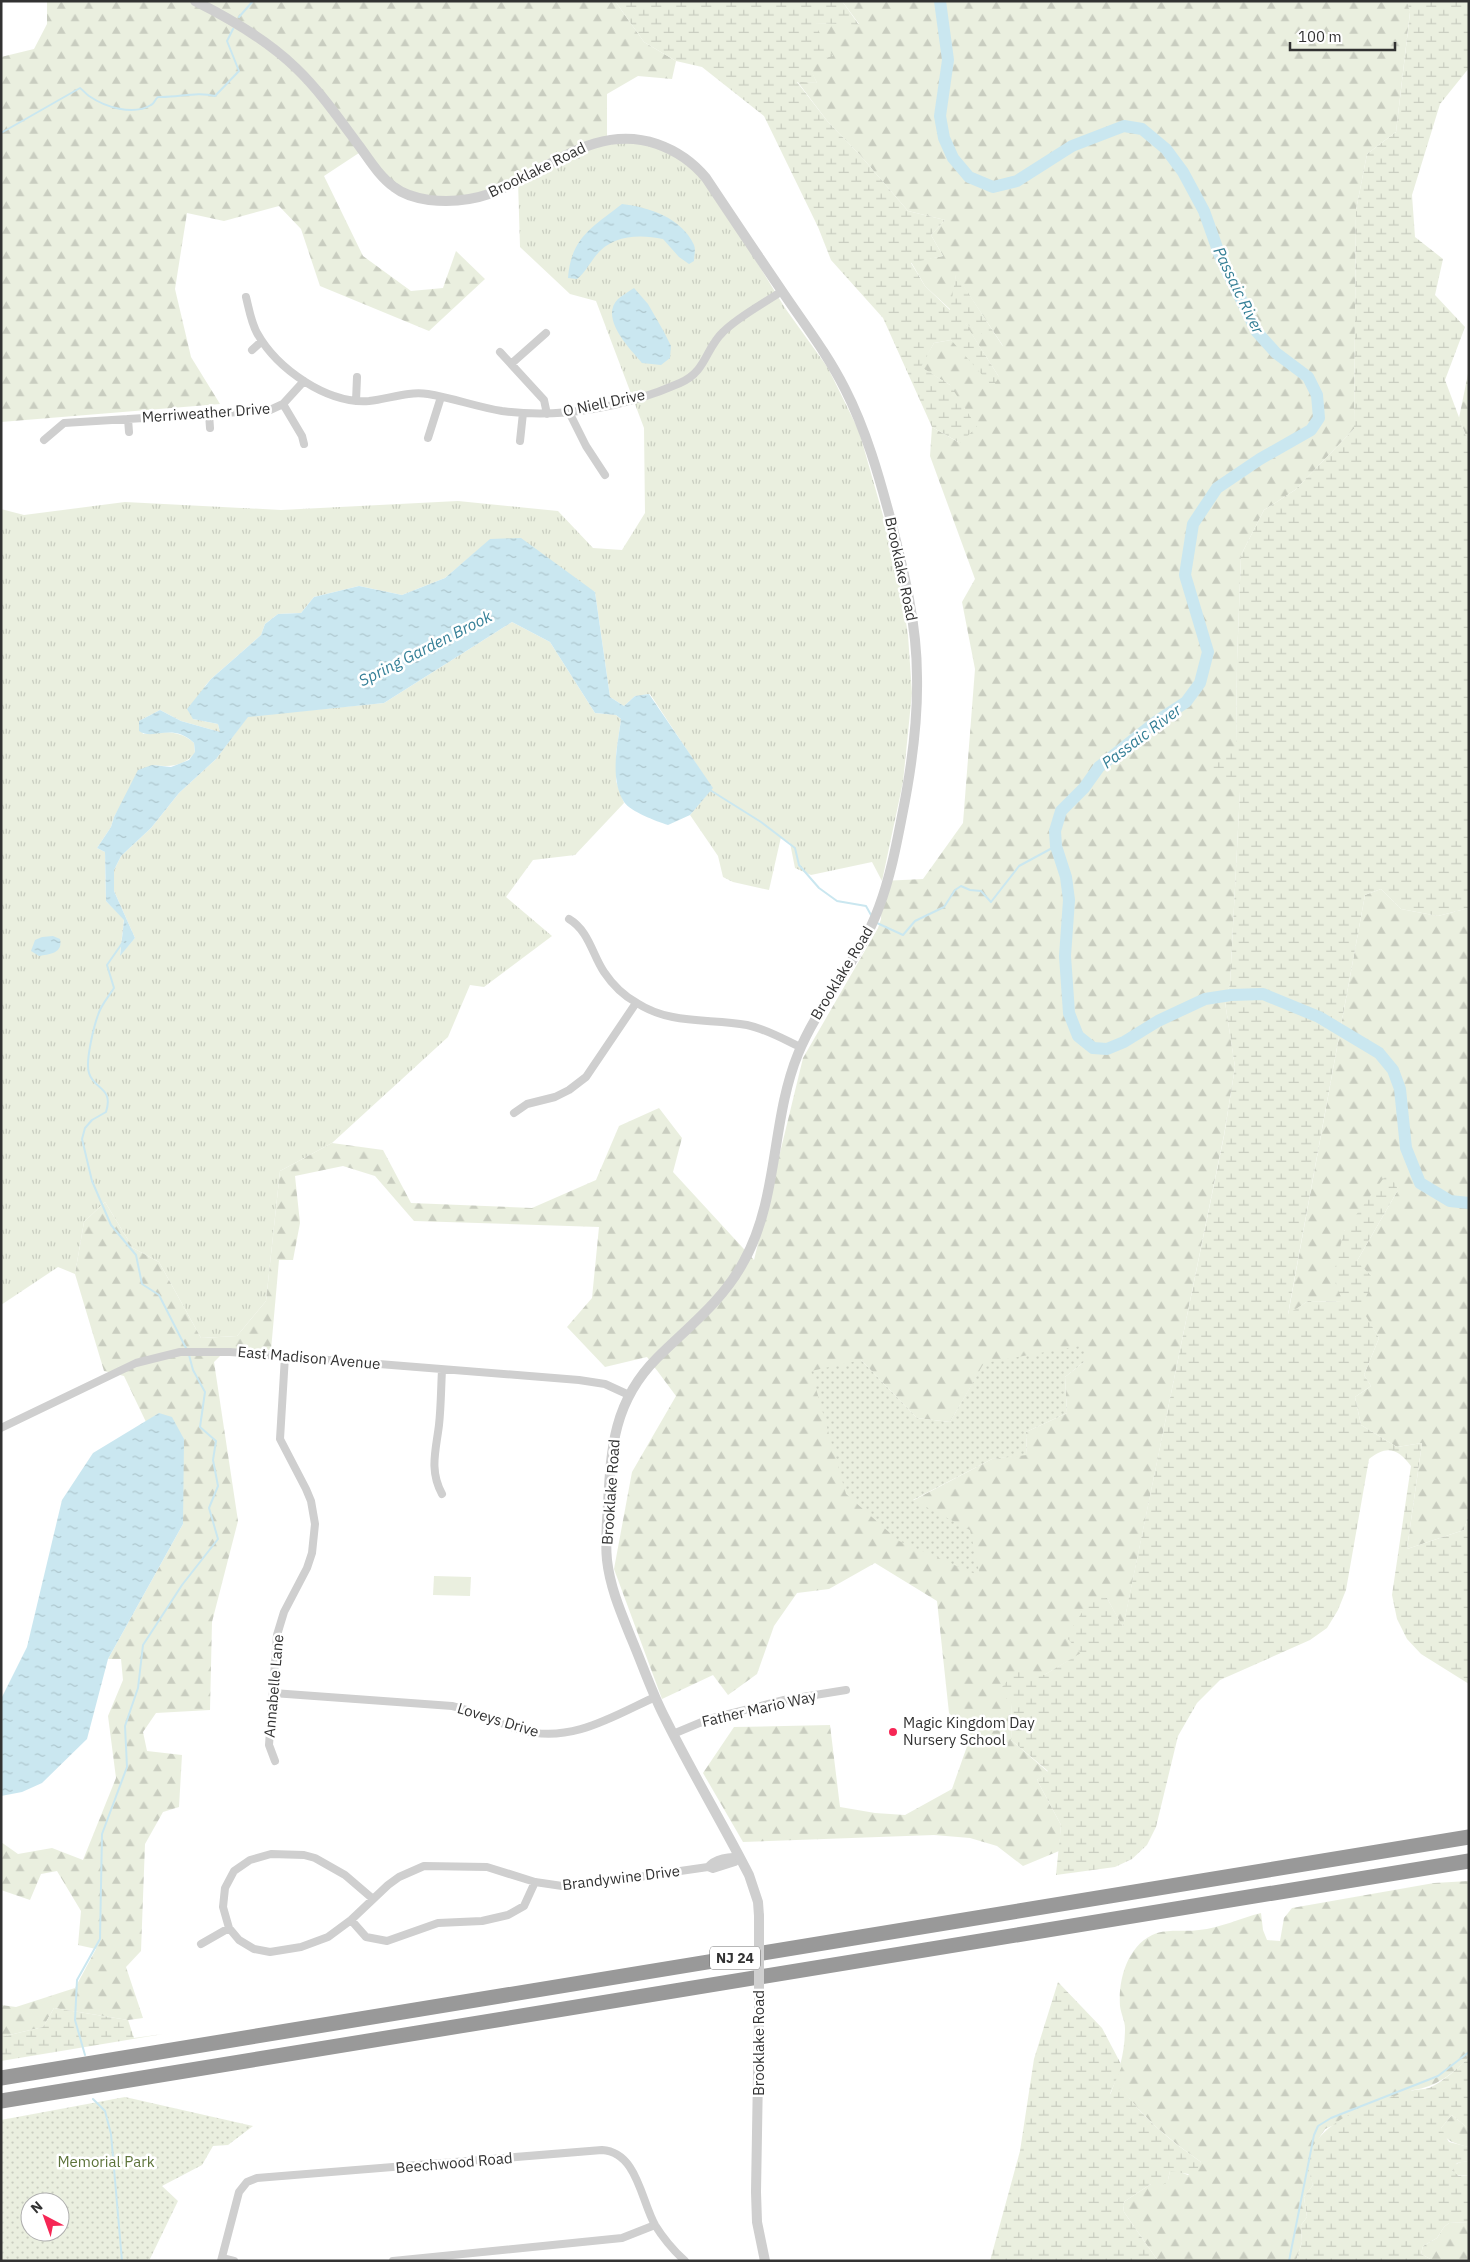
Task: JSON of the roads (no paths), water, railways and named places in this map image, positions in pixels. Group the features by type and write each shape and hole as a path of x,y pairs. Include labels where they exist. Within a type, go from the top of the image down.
{"highway":[{"name":"NJ 24","path":"1,2078 1469,1837"},
{"name":"NJ 24","path":"1,2101 1469,1861"}],"street":[{"name":"Brooklake Road","path":"195,1 245,29 287,59 329,105 384,179 402,192 414,197 437,201 458,201 475,198 506,186 588,145 612,139 626,138 654,143 685,157 702,173 826,355 846,391 862,426 889,514 904,574 912,618 918,676 915,730 908,787 898,838 878,911 858,950 818,1013 800,1047 790,1072 760,1223 746,1259 733,1280 716,1301 652,1363 629,1395 618,1419 611,1449 607,1561 618,1602 673,1734 740,1858 754,1888 759,1916 757,2222 765,2261"},
{"name":"O Niell Drive","path":"246,297 252,322 262,341 286,367 304,381 328,395 356,401 369,401 406,393 441,397 478,407 547,414 569,412 630,399 681,383 704,364 723,331 782,291"},
{"path":"510,364 546,332"},
{"path":"252,350 262,341"},
{"path":"500,352 544,400 547,414"},
{"path":"356,401 357,378"},
{"path":"304,381 283,404 302,436 304,444"},
{"path":"428,438 441,397"},
{"name":"Merriweather Drive","path":"44,440 64,422 270,410 283,404"},
{"path":"569,412 586,446 605,475"},
{"path":"520,441 523,413"},
{"path":"209,414 210,428"},
{"path":"128,419 129,432"},
{"path":"569,919 576,923 585,934 608,978 636,1003 661,1015 684,1020 758,1028 800,1047"},
{"path":"514,1113 527,1104 555,1097 569,1090 586,1077 636,1003"},
{"name":"East Madison Avenue","path":"1,1428 136,1363 180,1352 194,1351 286,1356 596,1381 629,1395"},
{"name":"Annabelle Lane","path":"275,1761 269,1745 280,1624 307,1568 313,1546 315,1524 311,1501 280,1439 286,1356"},
{"path":"442,1370 439,1426 433,1465 434,1477 442,1494"},
{"name":"Father Mario Way","path":"673,1734 709,1718 784,1700 846,1690"},
{"name":"Loveys Drive","path":"273,1693 452,1706 478,1713 521,1730 549,1734 562,1734 590,1728 656,1697"},
{"path":"200,1944 229,1928 223,1907 225,1888 229,1879 240,1866 258,1856 289,1854 315,1858 345,1875 373,1898"},
{"name":"Brandywine Drive","path":"229,1928 247,1946 270,1952 316,1942 339,1930 373,1898 400,1877 424,1866 487,1867 553,1886 584,1886 635,1876 708,1867 711,1863 734,1856 740,1858"},
{"path":"351,1920 366,1937 387,1941 438,1923 482,1921 508,1915 524,1906 534,1882"},
{"name":"Beechwood Road","path":"222,2259 239,2192 247,2182 257,2178 602,2150 619,2155 629,2165 655,2225 665,2240 685,2261"},
{"path":"393,2261 622,2238 655,2225"},
{"path":"222,2259 234,2261"}],"water":[{"path":"622,204 653,211 673,221 689,236 694,245 694,261 689,264 679,257 663,239 654,237 625,238 601,250 577,279 568,278 574,252 585,234"},
{"path":"634,288 648,304 671,346 670,358 661,365 642,363 624,342 614,324 613,307 618,299"},
{"path":"521,538 595,592 610,697 624,706 635,696 649,694 713,788 690,815 668,825 638,813 627,806 619,793 616,772 621,719 616,715 595,713 550,642 512,622 384,703 248,717 216,759 179,793 151,828 121,856 114,870 114,891 135,938 120,956 124,920 106,901 105,852 97,848 111,827 114,817 138,770 152,765 171,767 189,760 195,752 194,743 178,734 144,734 139,731 139,721 160,710 181,721 220,732 218,724 193,719 187,709 211,679 261,635 265,624 278,614 301,613 314,597 359,586 402,595 445,578 490,539"},
{"path":"53,936 60,939 58,950 39,956 31,951 35,940"},
{"path":"159,1413 172,1417 184,1439 183,1524 108,1659 87,1739 42,1783 22,1792 1,1796 1,1699 27,1647 62,1500 93,1453"}],"waterway":[{"path":"239,17 253,1"},
{"name":"Passaic River","path":"940,1 948,60 940,116 944,138 953,158 969,177 993,187 1017,181 1072,146 1124,126 1142,129 1166,149 1183,172 1204,211 1220,256 1257,332 1276,353 1308,377 1317,395 1319,418 1311,430 1260,459 1217,488 1193,524 1185,575 1208,652 1200,683 1186,702 1157,721 1099,767 1084,788 1061,811 1055,831 1056,846 1066,877 1069,900 1065,956 1069,1013 1078,1036 1093,1048 1107,1049 1124,1042 1158,1021 1205,999 1231,995 1263,994 1319,1017 1379,1053 1393,1070 1400,1089 1406,1148 1420,1183 1450,1201 1469,1203"},
{"path":"1,133 80,88 103,104 128,110 144,108 152,104 158,97 201,94 215,96 239,71 227,41 233,29"},
{"name":"Spring Garden Brook","path":"710,790 761,822 795,848 799,865 819,888 837,901 866,906 871,915"},
{"name":"Spring Garden Brook","path":"877,923 903,935 915,921 944,907 955,890 961,886 970,890 981,891 991,902 1019,866 1056,846"},
{"name":"Spring Garden Brook","path":"123,942 107,965 114,988 98,1015 92,1035 88,1061 91,1079 105,1093 108,1104 106,1112 92,1120 85,1128 82,1139 92,1181 111,1225 136,1255 142,1284 159,1295 187,1350"},
{"name":"Spring Garden Brook","path":"85,2055 75,2020 77,1980 100,1939 102,1834 127,1767 125,1726 138,1688 143,1645 182,1585 218,1539 209,1508 218,1486 213,1460 216,1441 200,1427 205,1392 193,1370 189,1355"},
{"path":"1289,2261 1314,2135 1318,2126 1331,2118 1438,2076 1469,2052"},
{"name":"Spring Garden Brook","path":"93,2099 105,2111 111,2134 122,2261"}],"place":[{"name":"Magic Kingdom Day Nursery School","path":"893,1732"}],"park label":[{"name":"Memorial Park","path":"106,2162"}]}
